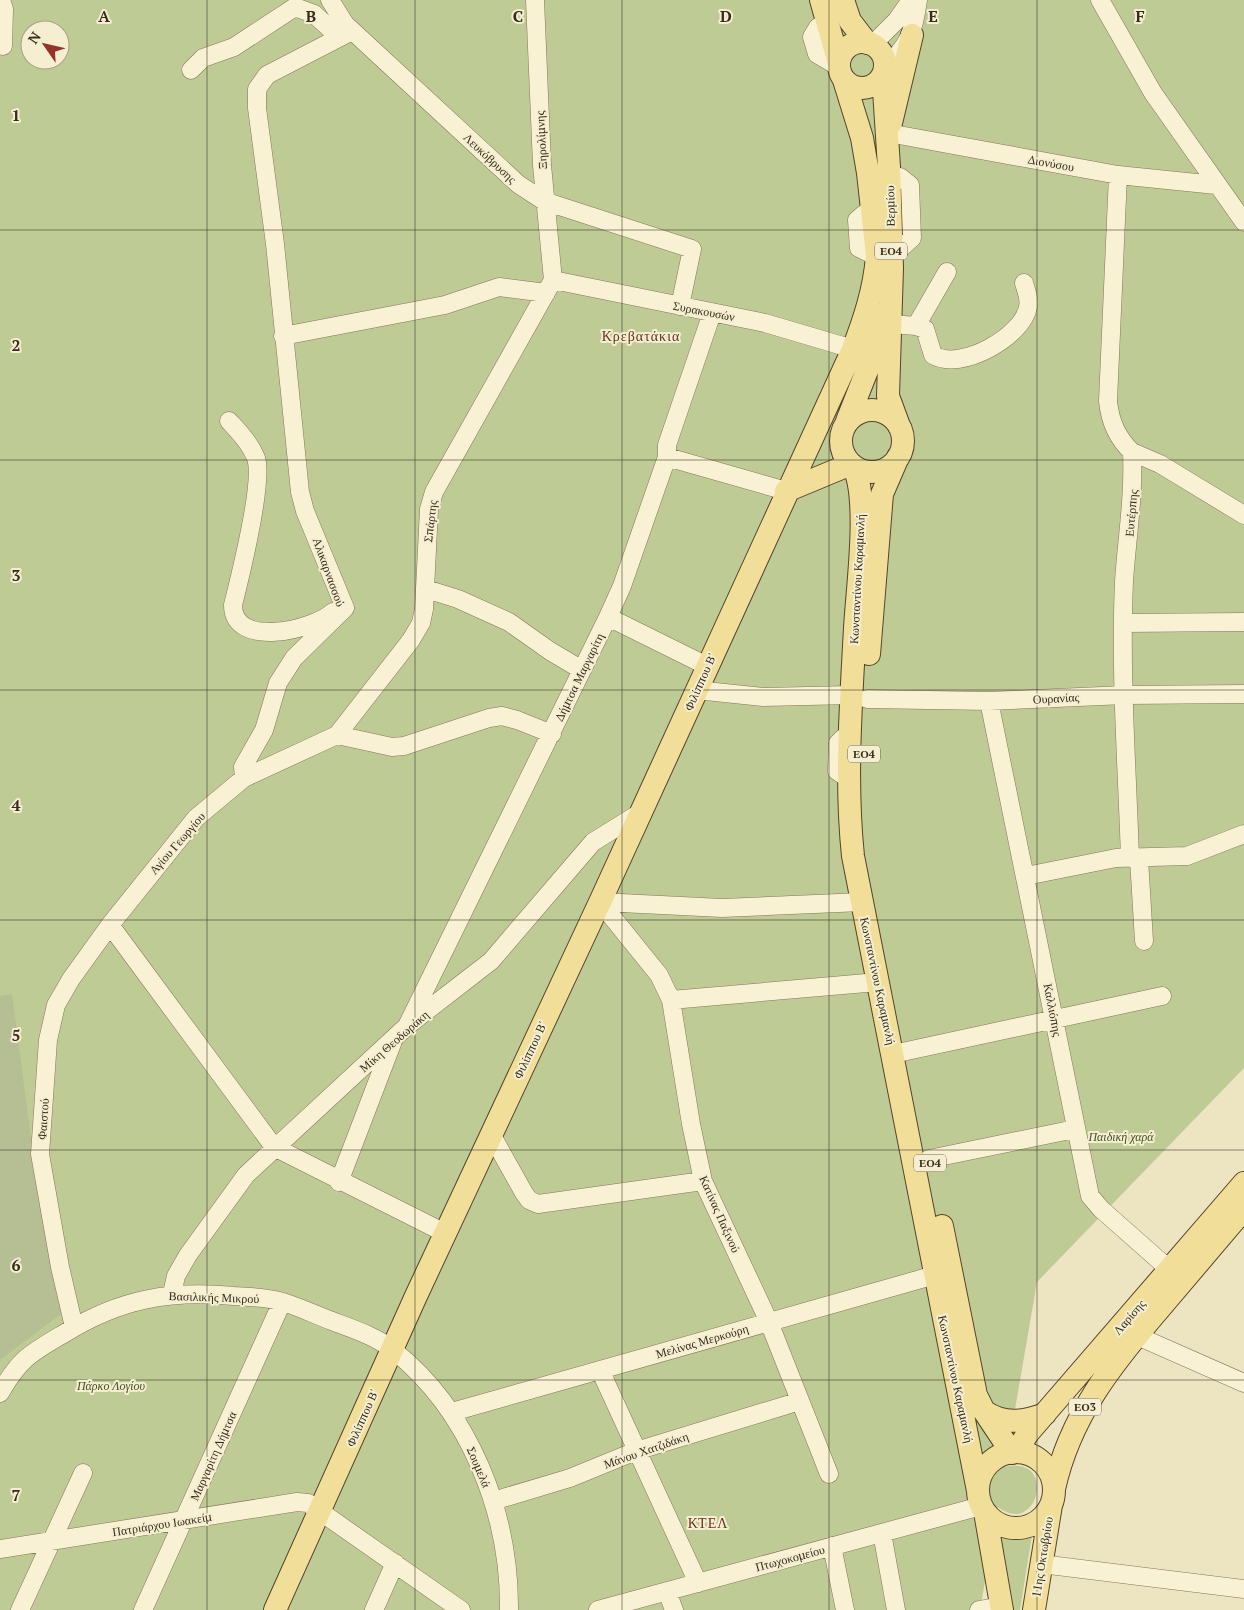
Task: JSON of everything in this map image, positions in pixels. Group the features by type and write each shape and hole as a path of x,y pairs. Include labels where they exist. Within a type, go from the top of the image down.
{"main road":[{"name":"Βερμίου","path":"821,0 862,138 868,173 877,257 877,294 870,358 857,401 844,426"},
{"name":"ΕΟ4","path":"843,0 850,21 869,44 880,51 884,70"},
{"path":"888,133 912,35"},
{"path":"869,44 860,42 848,47 840,57 841,70 853,87 864,88 875,84 884,70"},
{"name":"Βερμίου","path":"884,70 888,133 892,324 888,396 899,426"},
{"name":"Φιλίππου Β'","path":"275,1610 392,1349 600,902 786,491 853,349 869,308 875,282 877,257"},
{"path":"805,451 844,426 861,412 877,410 888,414 899,426"},
{"name":"ΕΟ4","path":"844,426 842,451 852,465"},
{"name":"ΕΟ4","path":"898,457 903,442 899,426"},
{"path":"786,491 852,465 866,472 880,471 888,467 898,457"},
{"name":"Κωνσταντίνου Καραμανλή","path":"898,457 884,488 880,504 848,801 853,856 878,982 929,1159 944,1275 981,1503"},
{"name":"Κωνσταντίνου Καραμανλή","path":"852,465 859,485 861,802 863,831 874,906 899,1053 944,1275 973,1384 984,1411 1014,1452"},
{"name":"Λαρίσης","path":"1014,1452 1044,1414 1128,1332 1176,1275 1244,1183"},
{"name":"Λαρίσης","path":"1176,1275 1244,1209"},
{"name":"Λαρίσης","path":"1052,1497 1063,1453 1074,1427 1128,1332"},
{"path":"984,1411 996,1419 1014,1421 1044,1414"},
{"path":"994,1609 981,1503 981,1476 990,1462 1014,1452 1032,1456 1045,1466 1050,1473 1052,1497"},
{"name":"ΕΟ3","path":"981,1503 998,1524 1015,1528 1024,1527 1040,1519 1052,1497"},
{"name":"11ης Οκτωβρίου","path":"1034,1610 1052,1497"}],"street":[{"path":"1,0 4,9 3,46"},
{"name":"Λευκόβρυσης","path":"330,0 339,16 345,34 518,184 544,201 692,249 680,306"},
{"name":"Ξηρολίμνης","path":"534,0 550,287"},
{"path":"869,44 897,20 911,0"},
{"path":"884,70 912,35 918,0"},
{"path":"1100,0 1153,93 1216,185 1244,222"},
{"path":"191,70 203,58 234,47 295,7 314,14 345,34"},
{"path":"818,27 812,37 817,54 841,70"},
{"name":"Αλικαρνασσού","path":"244,778 243,767 264,730 278,683 294,658 343,611 343,603 335,590 305,511 300,492 275,244 257,108 257,88 267,76 345,34"},
{"name":"Διονύσου","path":"888,133 1118,175 1216,185"},
{"path":"1118,175 1108,406 1116,432 1122,443 1132,452 1160,464 1244,515"},
{"path":"900,177 910,185 912,238 902,247"},
{"path":"864,214 857,220 859,248 877,257"},
{"path":"916,326 947,272"},
{"path":"892,324 916,326 925,329 933,355 939,359 956,360 976,355 990,349 1023,319 1028,307 1024,284"},
{"name":"Συρακουσών","path":"283,336 445,305 499,286 550,287 680,306 765,323 853,349"},
{"name":"Σπάρτης","path":"337,735 411,640 421,623 426,589 429,516 434,492 550,287"},
{"name":"Δήμτσα Μαργαρίτη","path":"407,1026 552,734 622,586 667,458 667,444 712,313"},
{"path":"229,421 245,438 256,459 257,473 254,506 233,605 233,615 239,625 262,633 276,632 324,620 343,603"},
{"name":"Ευτέρπης","path":"1132,452 1133,491 1124,581 1125,695 1134,859 1144,941"},
{"path":"667,458 786,491"},
{"path":"426,589 458,599 509,622 550,651 582,670"},
{"path":"608,617 707,666"},
{"path":"1124,622 1244,622"},
{"name":"Ουρανίας","path":"696,690 763,697 860,697 989,701 1125,695 1244,694"},
{"name":"Καλλιόπης","path":"989,701 1090,1196 1101,1209 1176,1275"},
{"path":"337,735 392,747 404,746 489,718 502,716 552,734"},
{"name":"Αγίου Γεωργίου","path":"110,925 196,818 244,778 337,735"},
{"path":"843,738 838,743 837,771 843,775"},
{"name":"Μίκη Θεοδωράκη","path":"172,1294 176,1276 188,1255 246,1175 407,1026 490,960 525,923 593,842 642,810"},
{"path":"1026,876 1094,861 1194,855 1244,834"},
{"path":"600,902 722,908 862,902"},
{"name":"Κατίνας Παξινού","path":"600,902 660,975 671,1000 691,1124 703,1181 769,1322 829,1474"},
{"path":"110,925 274,1148 445,1234"},
{"name":"Φαιστού","path":"74,1327 60,1267 40,1154 48,1040 51,1020 64,990 110,925"},
{"path":"671,1000 878,982"},
{"path":"899,1053 1162,996"},
{"path":"339,1182 394,1038"},
{"path":"929,1159 1075,1129"},
{"path":"491,1134 524,1193 530,1200 538,1204 703,1181"},
{"name":"Μελίνας Μερκούρη","path":"452,1412 769,1322 944,1275"},
{"name":"Βασιλικής Μικρού","path":"0,1393 12,1373 27,1356 74,1327 114,1307 172,1294 221,1295 282,1302 369,1336 392,1349"},
{"name":"Μαργαρίτη Δήμτσα","path":"143,1610 282,1302"},
{"path":"1128,1332 1244,1382"},
{"name":"Σουμελά","path":"392,1349 412,1367 452,1412 478,1461 493,1500 508,1563 509,1610"},
{"path":"600,1370 698,1583"},
{"name":"Μάνου Χατζιδάκη","path":"493,1500 570,1478 636,1451 800,1401"},
{"path":"20,1610 83,1473"},
{"name":"Πατριάρχου Ιωακείμ","path":"0,1549 297,1502 308,1503 461,1610"},
{"name":"Πτωχοκομείου","path":"598,1610 882,1533 981,1503"},
{"path":"882,1533 896,1610"},
{"path":"832,1546 845,1610"},
{"path":"374,1610 395,1563"},
{"path":"1041,1564 1244,1589"},
{"path":"667,1591 674,1610"}],"green space":[{"path":"0,0 1244,0 1244,1068 1037,1282 1005,1467 1022,1466 1032,1472 1037,1482 1036,1494 1032,1505 1023,1512 1012,1514 998,1507 980,1610 0,1610"},
{"path":"12,994 37,1183 61,1314 0,1360 0,996"},
{"path":"1032,1535 1020,1610 1012,1610 1000,1536 1016,1538"}],"district":[{"name":"Κρεβατάκια","path":"641,335"},
{"name":"ΚΤΕΛ","path":"708,1522"}],"park label":[{"name":"Παιδική χαρά","path":"1121,1136"},
{"name":"Πάρκο Λογίου","path":"111,1385"}]}
